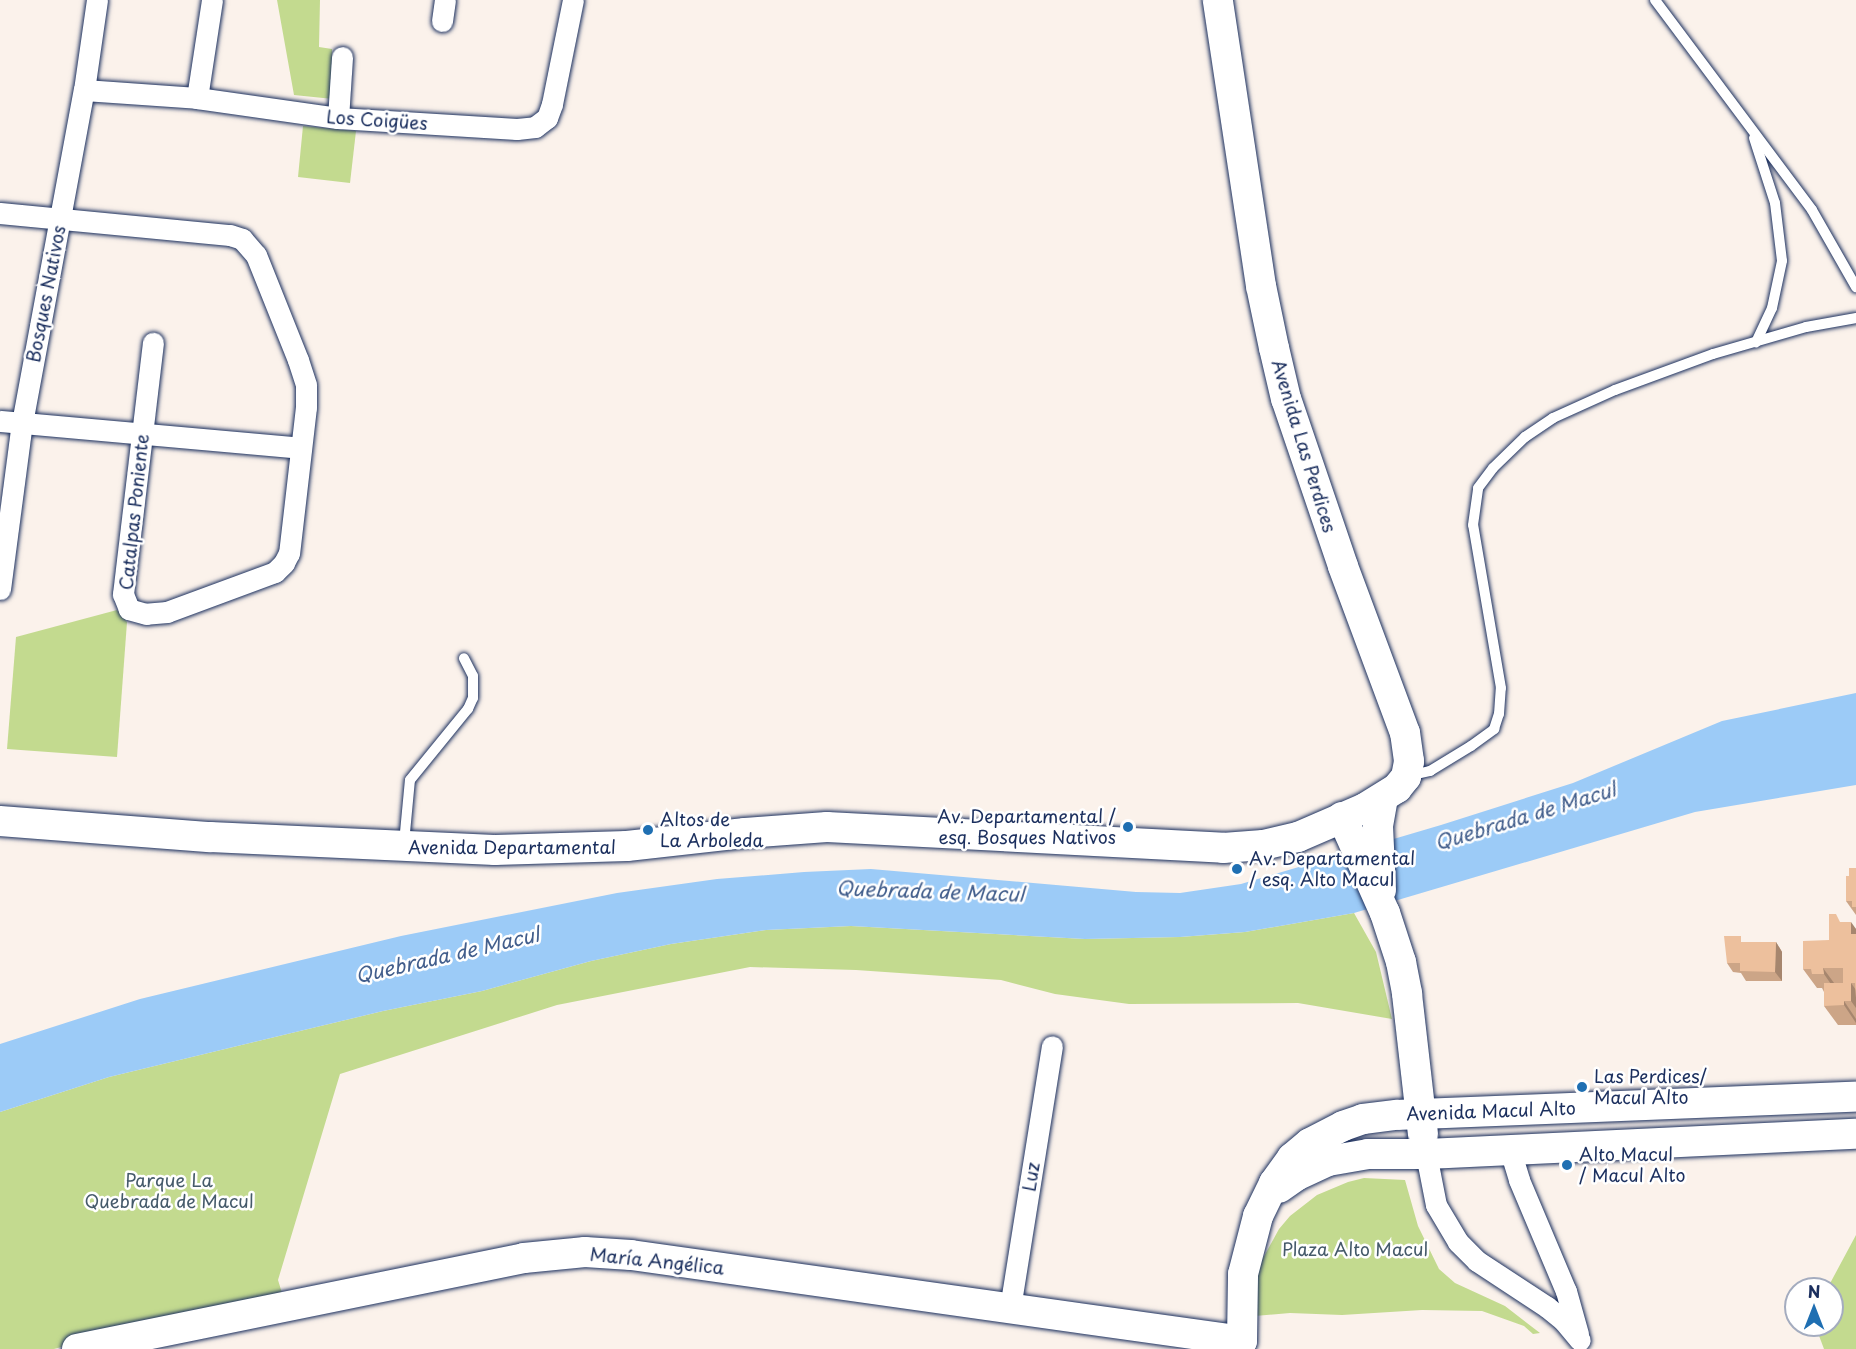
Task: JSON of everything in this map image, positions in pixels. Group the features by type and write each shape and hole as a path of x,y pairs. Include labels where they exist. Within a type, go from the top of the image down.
{"street":[{"name":"Bosques Nativos","path":"0,589 22,423 84,90 97,0"},
{"path":"197,98 212,0"},
{"path":"442,21 445,0"},
{"name":"Los Coigües","path":"84,90 197,98 338,118 517,129 535,127 547,118 552,104 573,0"},
{"name":"Avenida Las Perdices","path":"1218,0 1260,286 1276,358 1286,399 1342,566 1405,733 1409,762 1406,777"},
{"path":"338,118 342,57"},
{"path":"0,213 230,235 242,239 256,255 306,385 301,448 0,421"},
{"name":"Catalpas Poniente","path":"153,343 123,594 129,609 146,614 167,612 275,572 284,563 289,553 301,448"},
{"path":"1406,777 1397,788 1383,797 1342,817 1366,842 1383,909 1394,939 1407,994 1426,1154 1436,1204 1458,1242 1486,1267 1563,1320 1582,1345"},
{"path":"1366,842 1383,797"},
{"name":"Avenida Departamental","path":"0,821 210,837 495,850 584,849 828,828 1223,848 1263,844 1298,837 1342,817"},
{"name":"Luz","path":"1010,1308 1052,1046"},
{"name":"Avenida Macul Alto","path":"1242,1345 1242,1274 1251,1235 1274,1183 1292,1158 1310,1143 1331,1131 1363,1119 1421,1114 1856,1097"},
{"name":"Avenida Macul Alto","path":"1268,1198 1296,1176 1328,1161 1368,1154 1426,1154 1856,1134"},
{"path":"1510,1150 1519,1180 1566,1291 1582,1345"},
{"name":"María Angélica","path":"77,1349 524,1258 574,1253 631,1255 1010,1308 1242,1345"}],"lane":[{"path":"1656,0 1812,210 1856,287"},
{"path":"1751,130 1775,203 1782,261 1772,308 1756,342"},
{"path":"1406,777 1430,771 1471,746 1494,729 1499,714 1501,688 1473,525 1478,488 1493,468 1525,437 1553,418 1616,390 1756,342 1806,327 1856,318"},
{"path":"403,847 410,780 468,709 473,698 473,676 464,658"}],"green space":[{"path":"277,0 320,0 319,47 332,49 333,99 294,95"},
{"path":"303,126 356,131 350,183 298,177"},
{"path":"117,610 127,622 117,757 7,749 16,637"},
{"name":"Parque La Quebrada de Macul","path":"1354,913 1376,952 1392,1019 1298,1003 1129,1004 1055,994 1001,980 856,970 750,967 557,1005 340,1074 278,1280 282,1293 158,1321 54,1349 0,1349 0,1112 109,1077 383,1011 482,991 591,961 671,944 766,930 851,926 1085,939 1180,937 1245,932"},
{"name":"Plaza Alto Macul","path":"1364,1178 1405,1180 1418,1226 1439,1269 1455,1283 1505,1306 1540,1333 1533,1334 1524,1326 1482,1311 1422,1310 1342,1315 1290,1313 1255,1316 1257,1278 1262,1260 1279,1229 1290,1216 1317,1195"},
{"path":"1856,1235 1856,1349 1824,1349 1820,1337 1844,1337 1844,1277 1833,1277"}],"water":[{"name":"Quebrada de Macul","path":"1856,693 1856,785 1695,812 1354,913 1245,932 1180,937 1085,939 851,926 766,930 671,944 591,961 482,991 383,1011 109,1077 0,1112 0,1044 140,999 401,936 617,893 717,879 804,872 871,869 1136,892 1180,893 1241,884 1573,783 1722,721"}],"building":[{"path":"1849,868 1856,868 1856,907 1852,907 1852,901 1846,901 1846,876 1849,876"},
{"path":"1829,914 1836,914 1840,922 1851,922 1851,934 1856,934 1856,998 1855,983 1851,983 1851,1001 1844,1001 1844,1005 1824,1006 1824,983 1843,983 1843,968 1823,968 1824,974 1812,974 1811,969 1803,969 1803,941 1829,940"},
{"path":"1724,936 1741,936 1741,942 1776,942 1775,972 1740,971 1740,963 1727,963"}],"place":[{"name":"Av. Departamental / esq. Bosques Nativos","path":"1128,827"},
{"name":"Altos de La Arboleda","path":"648,830"},
{"name":"Av. Departamental / esq. Alto Macul","path":"1237,869"},
{"name":"Las Perdices/ Macul Alto","path":"1582,1087"},
{"name":"Alto Macul / Macul Alto","path":"1567,1165"}]}
